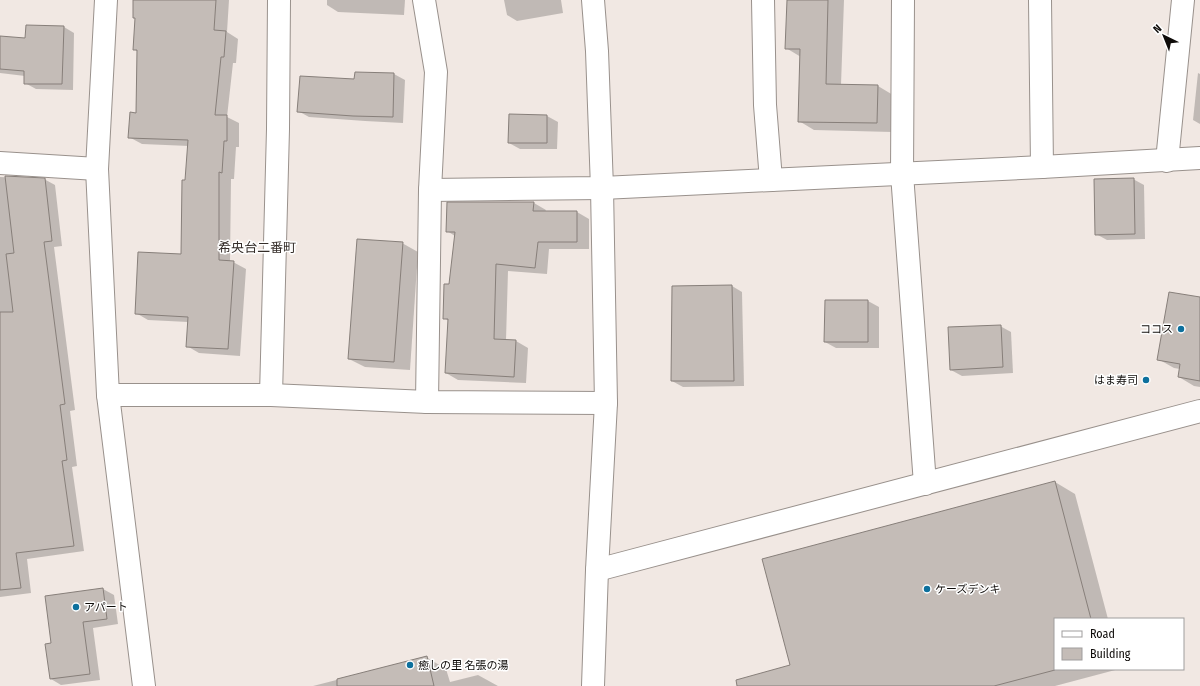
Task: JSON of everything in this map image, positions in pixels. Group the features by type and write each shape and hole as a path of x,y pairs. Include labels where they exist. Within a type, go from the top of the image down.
{"street":[{"path":"106,0 97,169 108,395 144,686"},
{"path":"271,395 278,129 279,0"},
{"path":"424,0 436,72 430,190 427,402"},
{"path":"593,0 598,51 606,403 597,570 593,686"},
{"path":"763,0 765,105 771,180"},
{"path":"903,0 902,174 925,484"},
{"path":"1040,0 1042,167"},
{"path":"1167,161 1183,0"},
{"path":"430,190 602,188 1167,161 1200,158"},
{"path":"0,163 97,169"},
{"path":"108,395 271,395 427,402 606,403"},
{"path":"597,570 1200,411"}],"building":[{"path":"133,0 216,0 214,30 226,31 224,57 221,57 215,115 227,115 227,141 224,141 222,173 219,172 219,260 234,261 228,349 186,347 188,317 135,314 138,252 181,254 182,180 185,180 188,140 128,138 130,112 136,113 137,50 133,50 135,18 133,18"},
{"path":"787,0 828,0 826,84 878,85 877,123 798,122 800,49 785,49"},
{"path":"26,25 64,26 62,84 24,84 24,71 0,69 0,36 25,38"},
{"path":"355,72 394,73 393,117 297,112 300,76 354,79"},
{"path":"509,114 547,115 547,143 508,143"},
{"path":"5,176 45,178 52,241 44,242 65,404 60,405 67,460 62,461 74,546 16,553 21,588 0,590 0,312 13,312 6,254 14,253"},
{"path":"1134,178 1135,234 1095,235 1094,179"},
{"path":"447,202 534,202 533,211 577,211 577,242 538,242 535,268 496,264 494,339 516,340 514,377 445,373 448,319 443,319 444,284 449,284 455,232 446,232"},
{"path":"357,239 403,242 394,362 348,359"},
{"path":"732,285 734,381 671,381 672,286"},
{"name":"ココス","path":"1169,292 1200,297 1200,381 1178,377 1180,364 1157,360"},
{"path":"825,300 868,300 868,342 824,342"},
{"path":"1001,325 1003,367 950,370 948,327"},
{"name":"ケーズデンキ","path":"1055,481 1091,618 1054,618 1055,670 994,686 737,686 736,680 790,665 762,559"},
{"path":"103,588 107,619 83,622 90,674 50,679 45,644 51,643 45,596"},
{"name":"癒しの里 名張の湯","path":"427,656 434,686 337,686 337,679"}],"place":[{"name":"ココス","path":"1181,329"},
{"name":"はま寿司","path":"1146,380"},
{"name":"ケーズデンキ","path":"927,589"},
{"name":"アパート","path":"76,607"},
{"name":"癒しの里 名張の湯","path":"410,665"}],"district":[{"name":"希央台二番町","path":"257,247"}]}
